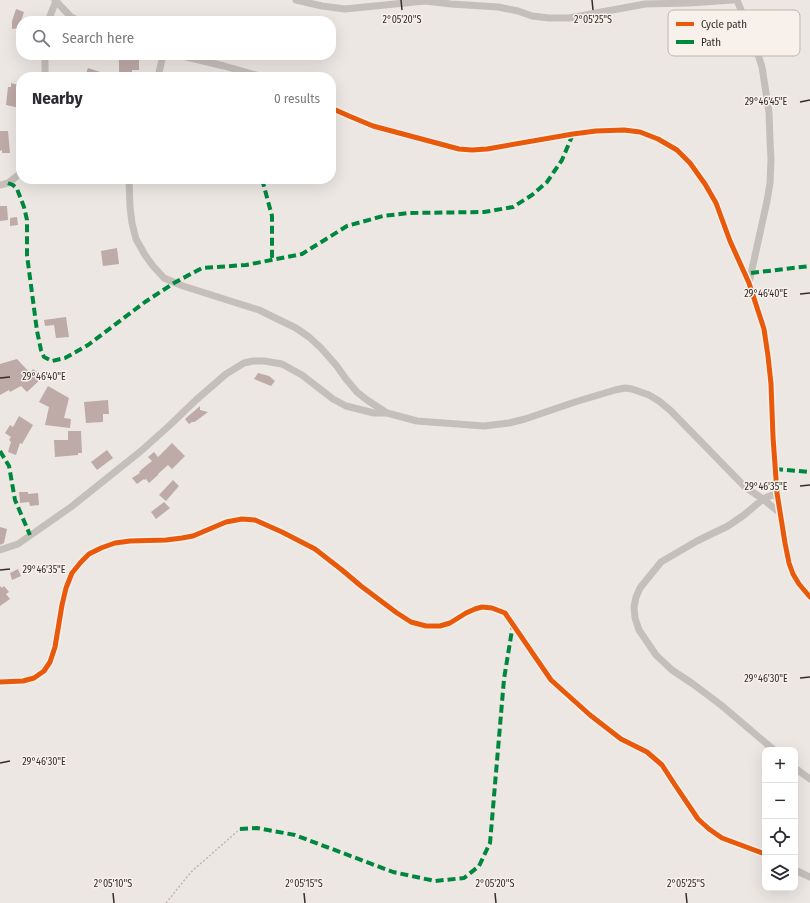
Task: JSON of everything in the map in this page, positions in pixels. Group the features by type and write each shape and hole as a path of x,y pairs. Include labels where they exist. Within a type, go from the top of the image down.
{"street":[{"path":"50,16 55,0 70,16"},
{"path":"296,0 322,6 345,8 425,0 451,4 498,7 518,11 532,16 549,18 569,18 645,4 734,0"},
{"path":"737,0 741,10"},
{"path":"749,283 770,183 771,159 769,112 762,67 759,56"},
{"path":"45,60 45,72"},
{"path":"159,72 162,60"},
{"path":"199,60 245,72"},
{"path":"336,110 373,126 459,149 472,150 596,131 624,130 640,132 658,139 677,150 690,163 716,203 749,283 764,328 771,384 773,437 780,513 789,563 799,584 810,597"},
{"path":"0,185 16,176"},
{"path":"130,184 130,207 136,239 145,255 164,278 183,286 259,310 296,328 309,336 321,348 357,392 387,414"},
{"path":"0,550 18,544 71,507 141,451 226,374 244,363 264,360 282,364 302,375 333,399 346,406 417,421 484,426 509,423 615,390 625,388 632,389 649,395 671,411 745,488 763,499 780,513"},
{"path":"770,747 721,705 672,670 656,655 638,630 634,607 640,588 661,562 697,541 728,526 763,499 777,493"},
{"path":"0,682 23,681 34,678 44,671 50,662 55,647 62,604 69,580 72,573 89,554 100,548 115,543 182,538 194,536 226,522 242,519 255,520 315,549 361,586 411,622 426,626 440,626 450,623 466,613 482,607 492,608 505,613 551,680 590,716 621,739 647,752 662,765 698,819 722,838 762,853"},
{"path":"798,770 810,780"},
{"path":"798,871 810,877"}],"path":[{"path":"166,903 191,872 240,829"}],"building":[{"path":"16,9 24,12 23,16 16,16 16,28 12,29 12,21"},
{"path":"119,60 139,60 139,70 132,70 132,72 119,72"},
{"path":"88,68 100,72 87,72"},
{"path":"11,83 16,84 16,107 6,105 8,87 11,87"},
{"path":"0,131 8,131 10,153 2,153 2,150 0,151"},
{"path":"0,206 7,206 8,220 0,221"},
{"path":"17,217 18,225 10,226 10,218"},
{"path":"117,248 119,264 103,266 101,251"},
{"path":"66,317 69,337 56,338 54,325 45,326 44,320"},
{"path":"17,359 30,373 33,369 37,372 38,371 43,377 27,392 21,386 0,395 0,364"},
{"path":"258,373 269,376 275,381 271,386 254,379"},
{"path":"48,386 69,398 64,418 71,419 70,428 45,425 49,407 39,402"},
{"path":"108,400 109,414 103,414 103,422 86,423 84,402"},
{"path":"200,406 200,410 208,412 196,421 189,424 185,419"},
{"path":"19,416 33,425 22,444 20,443 16,455 8,452 11,442 9,440 11,437 5,433 10,425 13,427"},
{"path":"68,431 81,431 82,453 78,453 78,455 55,457 54,440 68,440"},
{"path":"172,443 185,456 172,469 168,465 149,483 146,479 144,479 137,484 132,478 140,473 139,472 152,461 148,457 154,452 158,457"},
{"path":"107,450 113,458 97,470 91,462"},
{"path":"173,480 179,486 166,501 159,495"},
{"path":"19,492 28,492 28,494 38,493 39,505 30,506 29,502 20,503"},
{"path":"164,502 170,508 156,519 151,512"},
{"path":"0,527 7,529 4,543 0,545"},
{"path":"18,569 21,576 12,580 10,573"},
{"path":"0,586 2,588 4,586 9,592 6,594 10,599 0,606"}],"marked path":[{"path":"8,183 17,189 24,207 27,220 27,255 37,331 44,357 52,361 65,358 88,345 145,302 174,283 202,268 246,265 302,254 347,226 383,216 409,213 484,212 513,207 532,195 547,182 562,160 573,134"},
{"path":"263,184 272,216 272,260"},
{"path":"751,273 810,266"},
{"path":"0,451 9,466 15,500 30,535"},
{"path":"775,469 810,472"},
{"path":"240,829 257,828 295,835 393,872 435,881 464,878 479,866 490,843 504,679 513,624"}],"cycle path":[{"path":"336,110 373,126 459,149 472,150 487,149 596,131 624,130 640,132 658,139 677,150 690,163 716,203 730,241 749,283 764,329 771,384 777,493 785,543 793,574 810,597"},
{"path":"0,682 23,681 34,678 44,671 50,662 55,647 66,588 72,573 89,554 115,543 182,538 193,536 226,522 242,519 255,520 315,549 361,586 411,622 426,626 440,626 450,623 466,613 482,607 492,608 505,613 551,680 590,715 621,739 647,752 662,765 698,819 722,838 762,853"}]}
